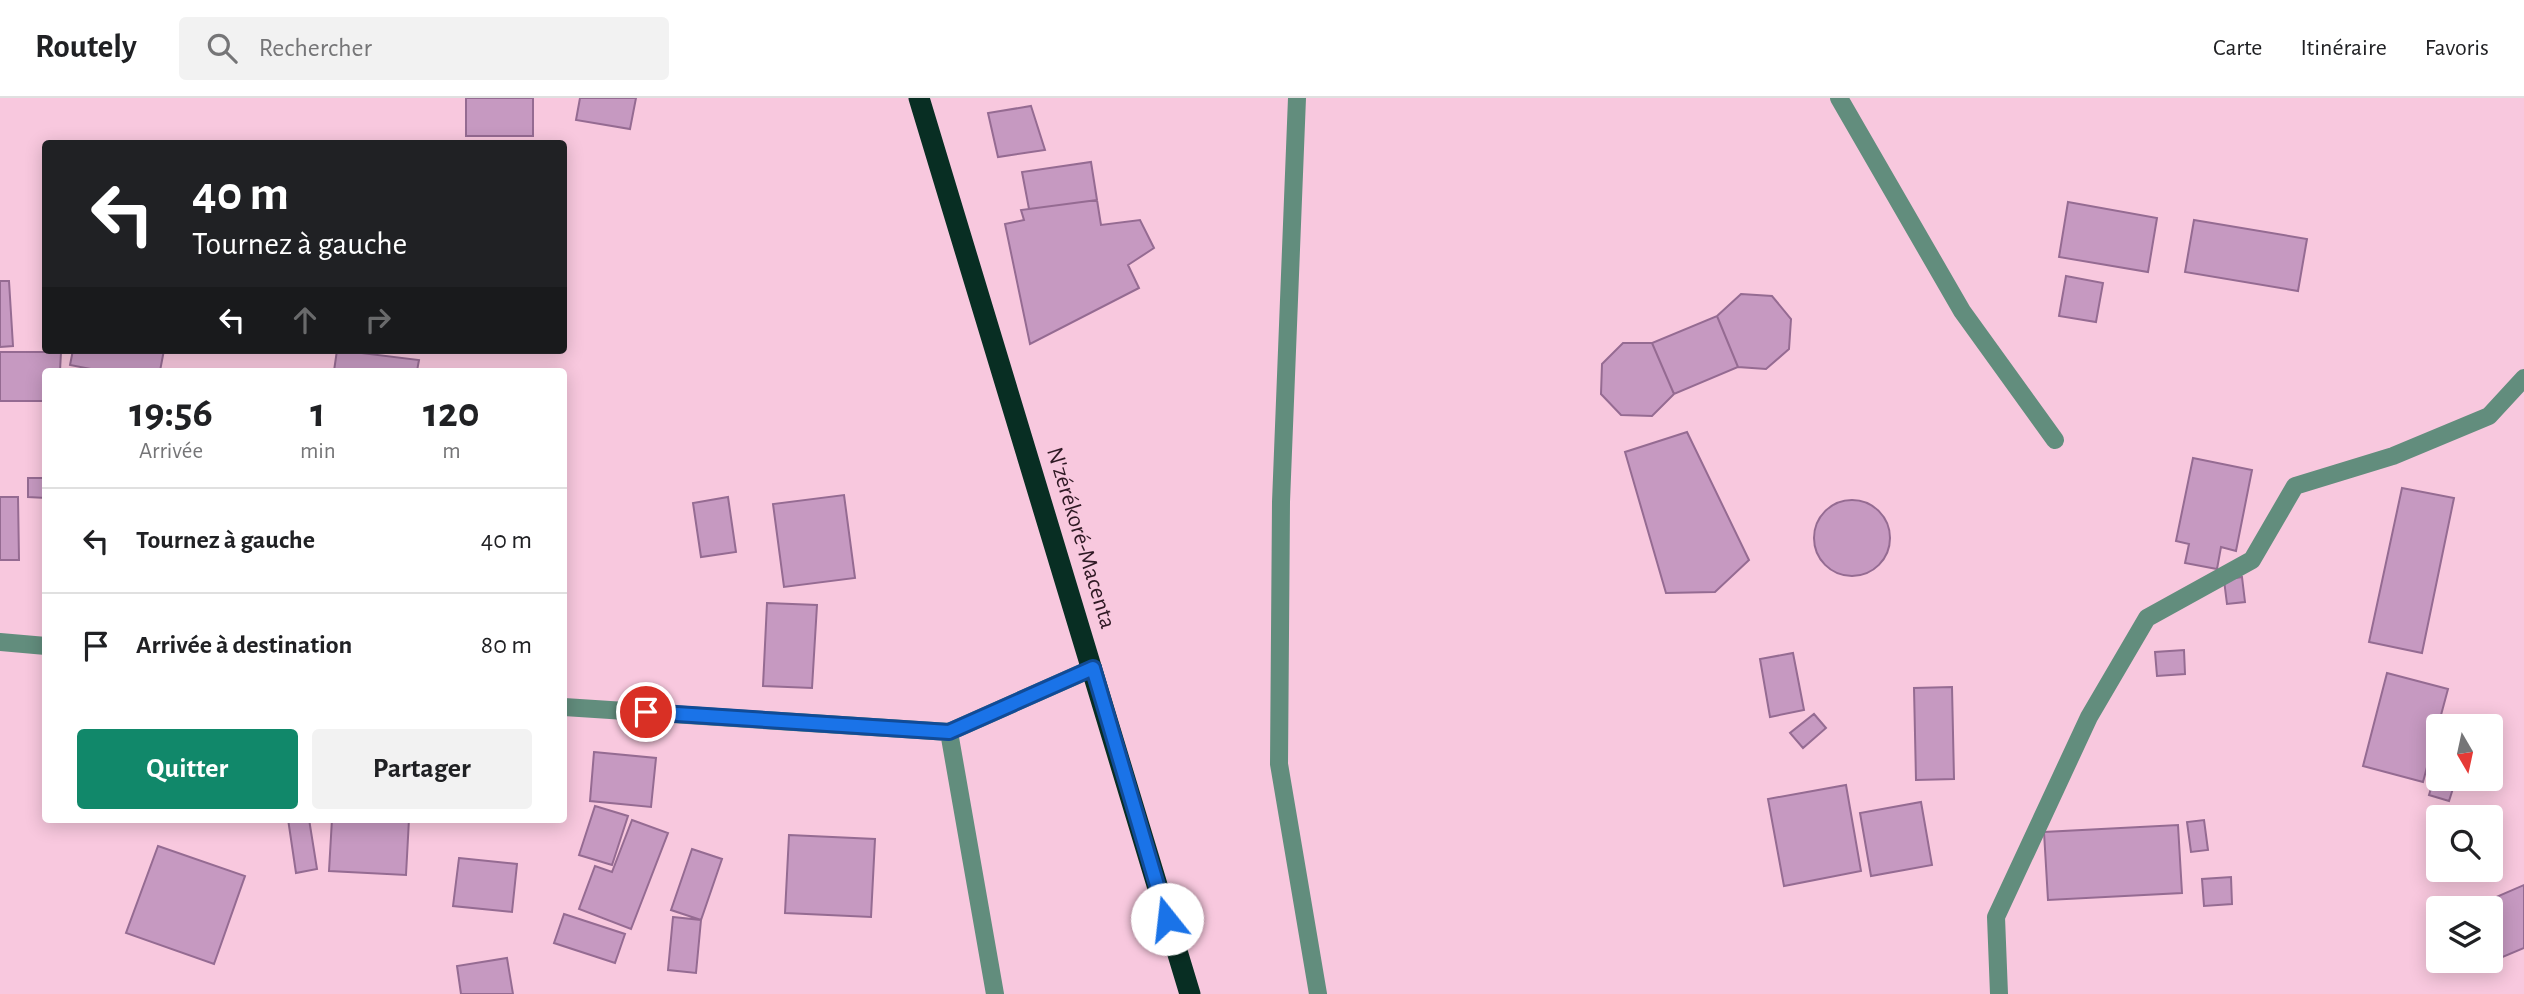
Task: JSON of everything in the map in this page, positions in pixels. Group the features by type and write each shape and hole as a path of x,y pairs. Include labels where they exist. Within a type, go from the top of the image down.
{"highway":[{"name":"N'zérékoré-Macenta","path":"919,98 1093,668 1189,994"}],"street":[{"path":"1297,98 1281,502 1279,764 1318,994"},
{"path":"1839,98 1962,311 2055,440"},
{"path":"1999,994 1996,917 2089,717 2147,618 2252,560 2295,486 2393,456 2489,416 2524,378"},
{"path":"0,642 42,646"},
{"path":"567,706 949,732 1093,668"},
{"path":"949,732 995,994"}],"building":[{"path":"466,98 533,98 533,136 466,136"},
{"path":"580,98 636,98 630,129 576,120"},
{"path":"1031,106 1045,150 998,157 988,113"},
{"path":"1091,162 1097,200 1029,209 1022,172"},
{"path":"1097,200 1101,225 1140,220 1154,248 1128,265 1139,288 1030,344 1005,224 1024,220 1021,210"},
{"path":"2068,202 2157,218 2148,272 2059,257"},
{"path":"2194,220 2307,239 2298,291 2185,272"},
{"path":"2066,276 2103,283 2096,322 2059,316"},
{"path":"0,281 9,281 13,346 0,347"},
{"path":"1741,294 1772,296 1791,319 1789,349 1766,369 1738,367 1717,316"},
{"path":"1717,316 1738,367 1674,394 1652,343"},
{"path":"1623,343 1652,343 1674,394 1652,416 1621,415 1601,394 1602,364"},
{"path":"0,352 61,354 60,368 42,368 42,401 0,401"},
{"path":"72,354 163,354 161,368 86,368 70,365"},
{"path":"336,354 370,354 419,360 418,368 334,368"},
{"path":"1687,432 1749,560 1715,592 1666,593 1625,452"},
{"path":"2193,458 2252,470 2236,551 2221,547 2217,569 2185,563 2189,544 2176,541"},
{"path":"28,478 42,478 42,498 28,497"},
{"path":"2402,488 2454,498 2422,653 2369,642"},
{"path":"844,495 855,578 784,587 773,504"},
{"path":"0,497 18,497 19,560 0,560"},
{"path":"728,497 736,552 701,557 693,503"},
{"path":"1852,500 1867,503 1879,511 1887,523 1890,538 1887,553 1879,565 1867,573 1852,576 1837,573 1825,565 1817,553 1814,538 1817,523 1825,511 1837,503"},
{"path":"2242,577 2245,602 2227,604 2224,580"},
{"path":"767,603 817,605 812,688 763,686"},
{"path":"2184,650 2185,674 2157,676 2155,652"},
{"path":"1793,653 1804,710 1770,717 1760,659"},
{"path":"2387,673 2448,689 2441,714 2426,714 2426,771 2423,782 2363,766"},
{"path":"1952,687 1954,779 1916,780 1914,688"},
{"path":"1814,714 1826,728 1803,748 1790,733"},
{"path":"594,752 656,758 651,807 590,801"},
{"path":"1846,785 1861,871 1784,886 1768,799"},
{"path":"2430,791 2452,791 2449,801 2429,795"},
{"path":"1921,802 1932,865 1871,876 1860,813"},
{"path":"595,806 628,816 612,865 579,855"},
{"path":"632,820 668,833 631,929 579,909 595,866 612,872"},
{"path":"2204,820 2208,850 2191,852 2187,822"},
{"path":"289,823 310,823 317,869 296,873"},
{"path":"332,823 409,823 406,875 329,871"},
{"path":"2178,825 2182,893 2048,900 2044,832"},
{"path":"789,835 875,839 871,917 785,913"},
{"path":"158,846 245,876 214,964 126,933"},
{"path":"692,849 722,859 701,920 671,910"},
{"path":"459,858 517,864 512,912 453,906"},
{"path":"2231,877 2232,904 2204,906 2202,879"},
{"path":"2524,885 2524,948 2503,957 2503,896 2499,896"},
{"path":"564,914 625,934 615,963 554,943"},
{"path":"673,917 701,920 696,973 668,970"},
{"path":"507,958 513,994 461,994 457,966"}],"route":[{"path":"646,712 949,732 1093,668 1167,919"}]}
